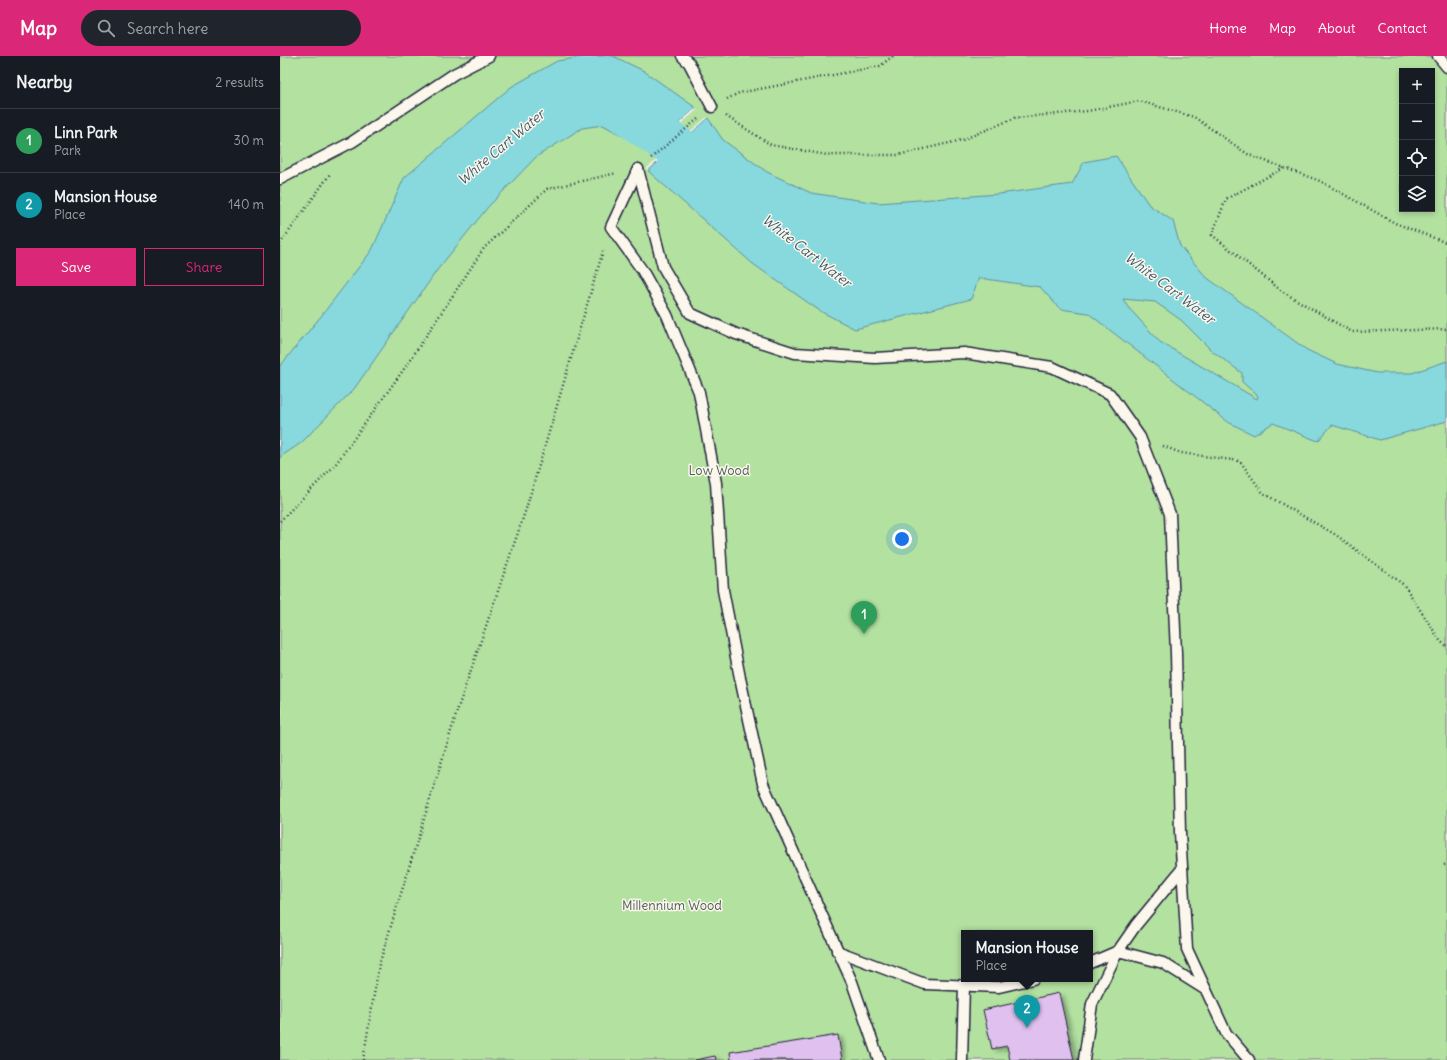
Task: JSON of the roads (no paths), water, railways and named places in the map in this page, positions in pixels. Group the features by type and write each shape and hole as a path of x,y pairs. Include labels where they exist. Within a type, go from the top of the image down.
{"lane":[{"path":"280,179 352,142 454,74 490,56"},
{"path":"682,56 689,63 712,106"},
{"path":"1438,56 1447,67"},
{"path":"879,1060 852,982 763,784 723,590 716,482 699,392 667,315 642,270 611,227 638,169 663,267 690,313 736,334 794,353 875,358 964,353 1052,368 1110,394 1140,437 1170,514 1176,653 1180,833 1186,949 1226,1033 1249,1060"},
{"path":"1084,1060 1092,1004 1118,951 1136,925 1182,869"},
{"path":"837,951 925,984 1000,987 1021,982"},
{"path":"1093,963 1118,951 1163,963 1206,990"},
{"path":"962,1060 964,986"}],"water":[{"path":"587,56 613,56 644,71 696,108 648,150 603,125 582,128 536,157 488,207 438,269 354,389 301,443 280,457 280,366 322,315 372,250 404,178 511,87 557,61"},
{"path":"708,118 723,140 767,172 811,193 878,203 999,194 1072,184 1084,162 1116,156 1149,205 1173,221 1180,246 1206,277 1307,350 1337,364 1377,373 1412,373 1447,361 1447,421 1380,440 1332,425 1318,441 1273,423 1254,435 1228,422 1088,313 1060,309 1040,287 979,278 971,299 855,329 820,311 753,264 648,171","holes":["1123,299 1155,302 1181,320 1212,351 1242,373 1242,382 1258,396 1257,399 1160,342 1127,306"]}],"waterway":[{"name":"White Cart Water","path":"613,103 701,165 724,184"}],"place":[{"name":"Linn Park","path":"864,634"},
{"name":"Mansion House","path":"1027,1028"}],"park label":[{"name":"Low Wood","path":"719,470"},
{"name":"Millennium Wood","path":"672,905"}]}
